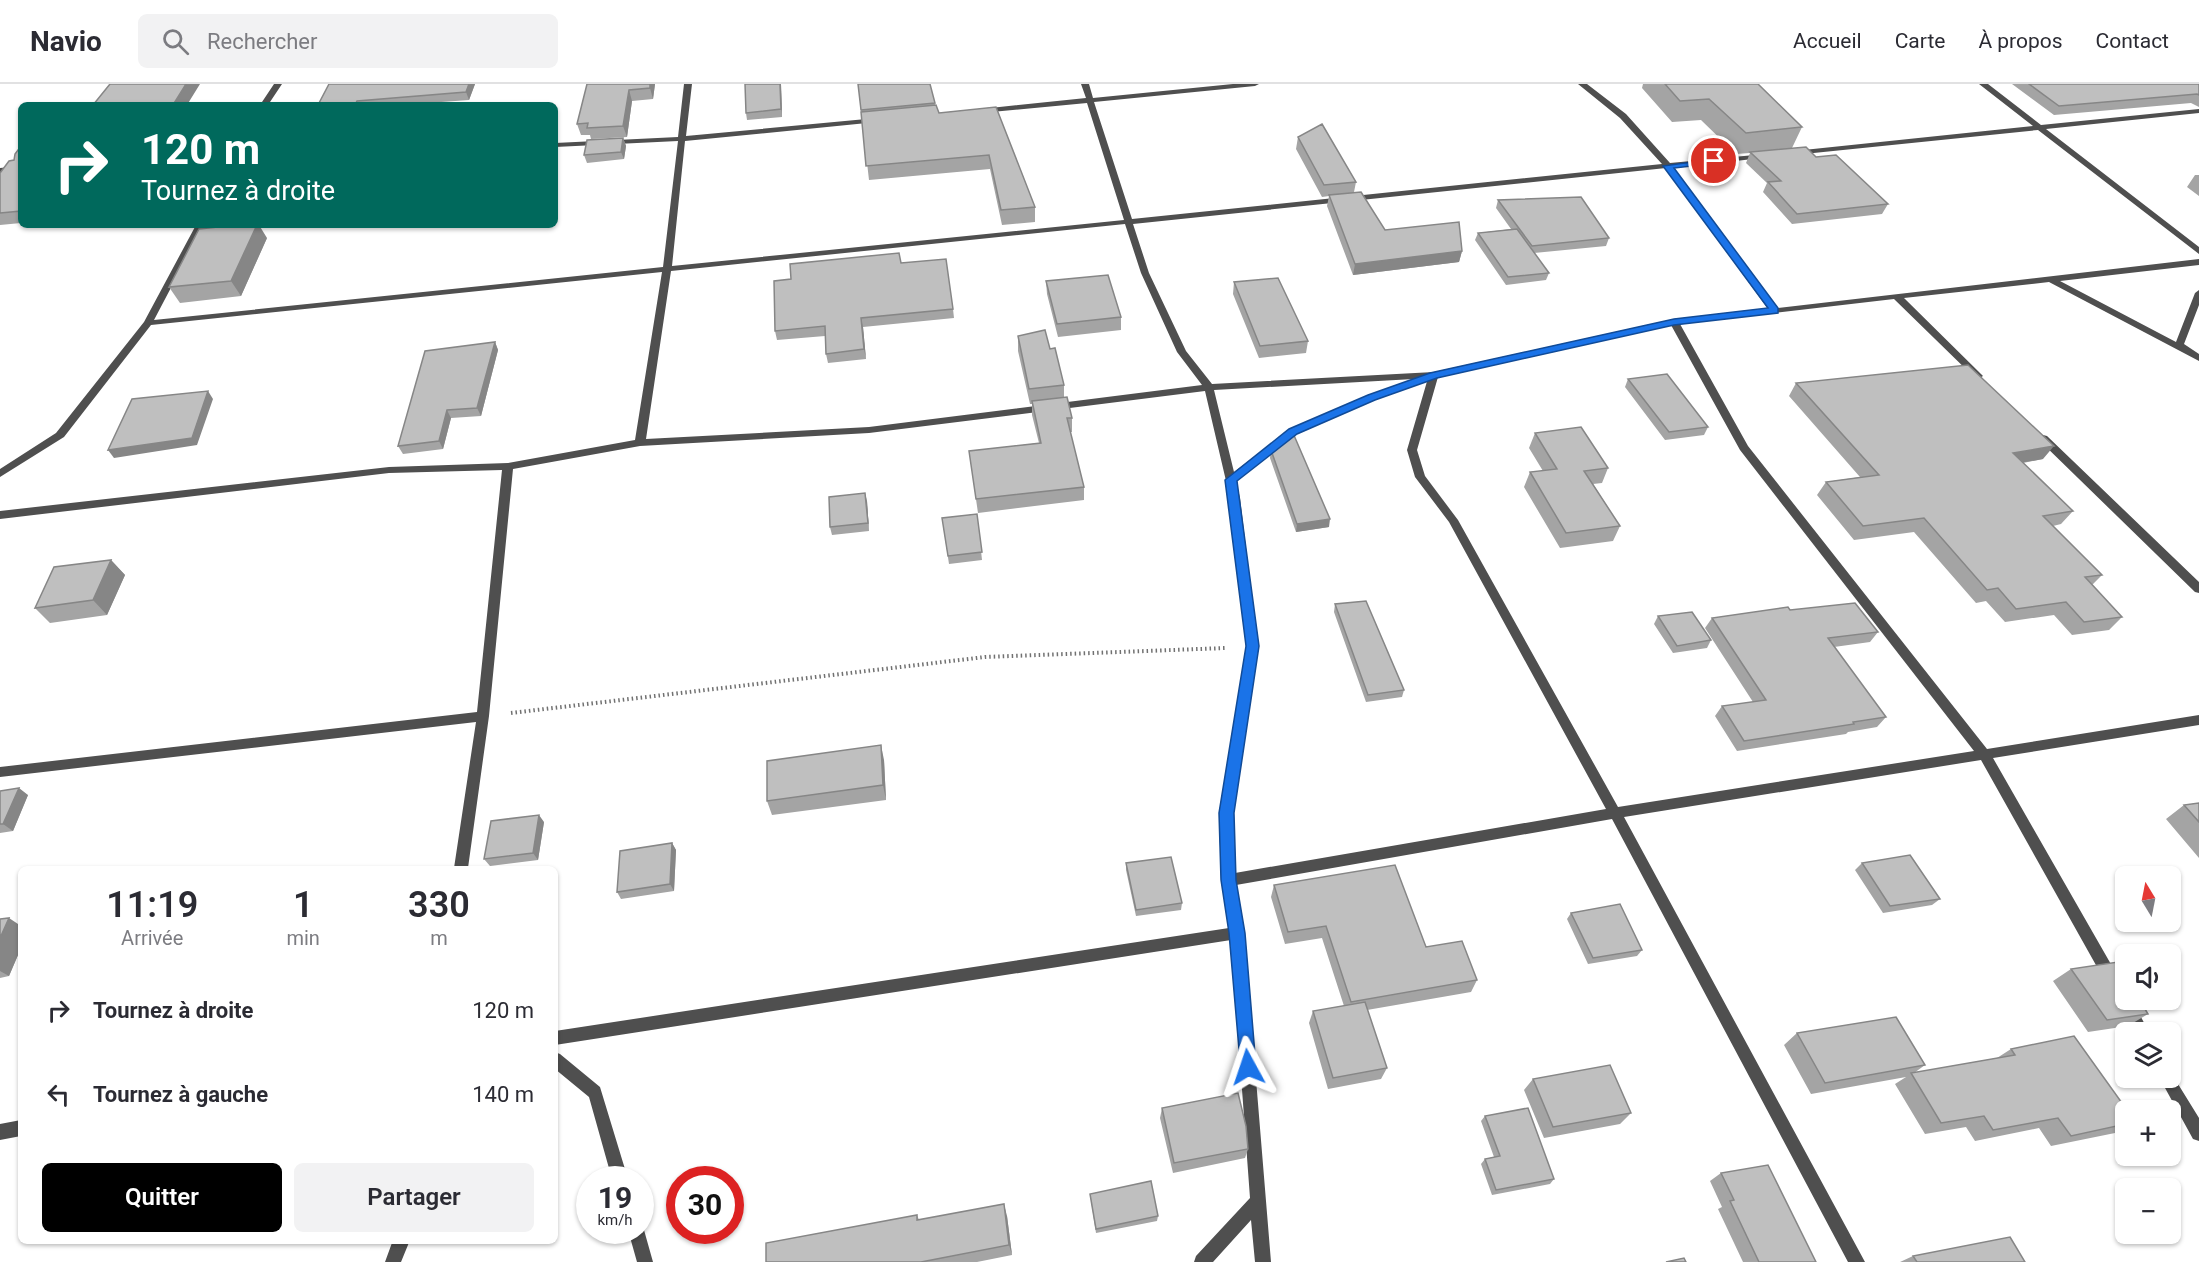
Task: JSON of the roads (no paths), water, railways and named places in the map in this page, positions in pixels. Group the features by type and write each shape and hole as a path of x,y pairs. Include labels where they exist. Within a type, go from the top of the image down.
{"street":[{"path":"266,102 278,84"},
{"path":"640,443 667,270 688,84"},
{"path":"1085,84 1145,273 1182,352 1209,387 1230,480 1252,646 1226,813 1228,880 1237,933 1263,1262"},
{"path":"972,111 1255,84"},
{"path":"1582,84 1623,116 1668,166 1774,310"},
{"path":"1983,84 2199,251"},
{"path":"1787,154 2199,111"},
{"path":"558,144 680,139 890,119"},
{"path":"148,323 1775,155"},
{"path":"0,170 18,168"},
{"path":"0,474 60,435 148,323 198,228"},
{"path":"1230,480 1293,432 1371,398 1434,375 1674,322 2199,262"},
{"path":"2049,278 2199,356"},
{"path":"2179,345 2199,292"},
{"path":"1896,296 1989,386"},
{"path":"1674,322 1744,448 1985,756 2136,1022"},
{"path":"0,515 389,470 508,466 640,443 869,430 1209,387 1434,375"},
{"path":"1434,375 1412,450 1420,477 1453,520 1616,813 1857,1262"},
{"path":"2031,426 2199,589"},
{"path":"461,866 483,716 508,466"},
{"path":"0,772 483,716"},
{"path":"1228,880 1616,813 1985,756 2199,720"},
{"path":"558,1038 1237,933"},
{"path":"558,1061 595,1092 616,1166"},
{"path":"2173,1088 2199,1133"},
{"path":"0,1132 18,1129"},
{"path":"1202,1262 1258,1201"},
{"path":"393,1262 400,1244"},
{"path":"640,1244 645,1262"}]}
